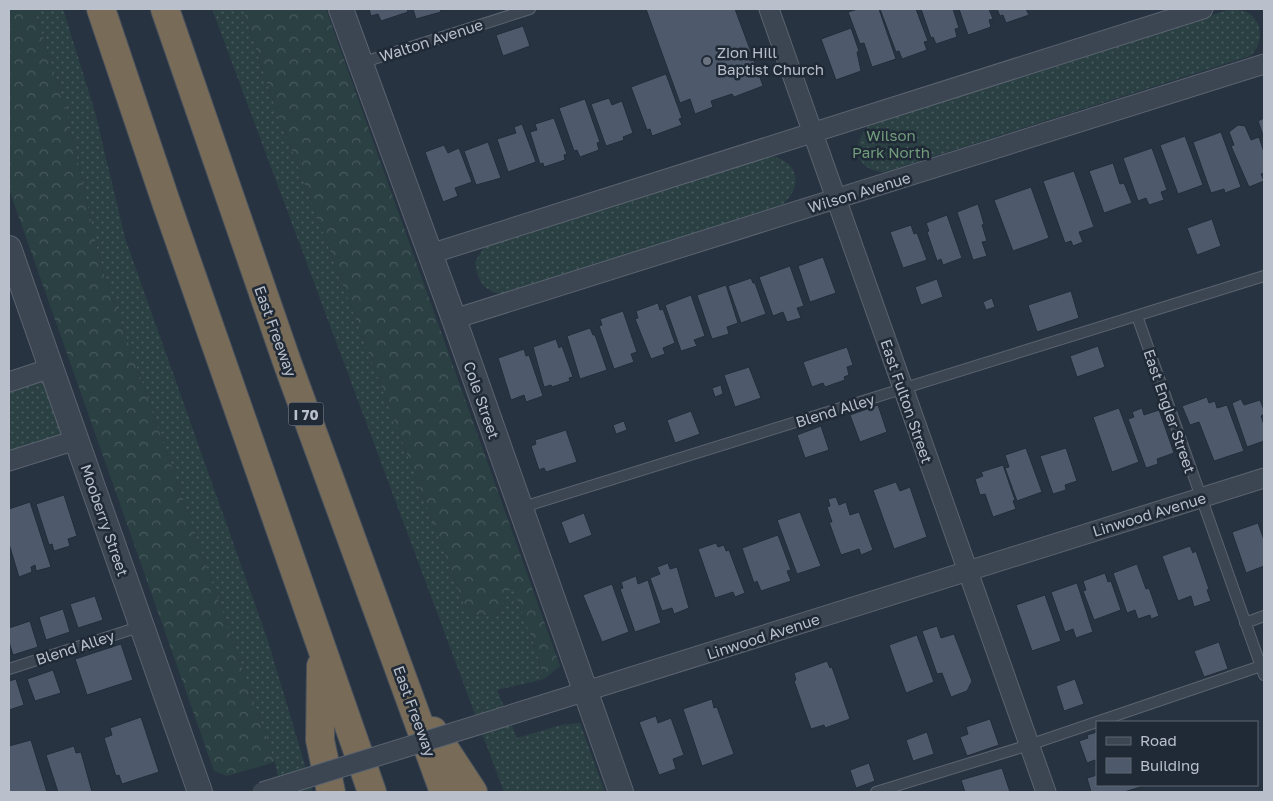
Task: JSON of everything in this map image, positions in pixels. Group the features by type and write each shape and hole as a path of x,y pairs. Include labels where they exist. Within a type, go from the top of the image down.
{"highway":[{"path":"102,9 166,202 372,792"},
{"name":"East Freeway","path":"165,9 206,134 287,362 444,792"},
{"path":"321,647 320,740 331,792"},
{"path":"409,694 473,792"}],"street":[{"name":"Cole Street","path":"341,9 454,319 621,792"},
{"name":"East Fulton Street","path":"769,9 1046,792"},
{"path":"430,254 1203,9"},
{"name":"Wilson Avenue","path":"454,319 1264,64"},
{"name":"Mooberry Street","path":"9,248 200,792"},
{"path":"9,382 51,368"},
{"path":"9,461 76,440"},
{"name":"Linwood Avenue","path":"262,792 1264,478"}],"lane":[{"name":"Walton Avenue","path":"360,63 530,9"},
{"name":"Blend Alley","path":"520,508 1264,276"},
{"name":"East Engler Street","path":"1137,316 1200,498 1263,671"},
{"path":"1245,623 1264,616"},
{"name":"Blend Alley","path":"9,669 142,626"},
{"path":"1105,721 1263,671"},
{"path":"876,792 1096,724"}],"green space":[{"path":"9,9 34,9 66,109 100,262 275,762 227,776 214,771 9,189"},
{"path":"34,9 63,9 95,112 125,238 268,641 313,792 281,792 275,762 100,262 66,109"},
{"path":"212,9 243,9 271,95 468,615 497,616 512,584 536,650 544,679 497,690 517,738 561,725 580,723 605,792 504,792"},
{"path":"243,9 326,9 560,666 544,679 536,650 512,585 497,616 468,615 271,95"},
{"name":"Wilson Park North","path":"1228,10 1246,12 1258,24 1260,30 1259,42 1250,56 885,172 866,167 858,154 860,139 872,123"},
{"path":"770,156 787,163 793,169 795,176 793,190 789,198 782,205 504,294 491,291 480,280 475,262 485,245"},
{"path":"45,376 67,438 9,457 9,388"}],"building":[{"path":"369,9 407,9 408,12 381,21 378,14 371,16"},
{"path":"413,9 440,9 441,12 416,19"},
{"name":"Zion Hill Baptist Church","path":"646,9 735,9 751,52 747,53 750,61 754,60 763,86 734,97 732,94 711,101 713,107 695,114 690,99 680,103"},
{"path":"858,9 879,9 896,59 872,67 864,43 860,44 848,12"},
{"path":"880,9 916,9 928,41 924,42 927,50 902,59 899,51 896,52"},
{"path":"921,9 953,9 959,28 955,29 957,37 936,44 933,37 931,38"},
{"path":"959,9 989,9 993,19 989,20 991,27 968,35"},
{"path":"997,9 1026,9 1029,15 1006,23 1003,15 1000,16"},
{"path":"523,26 530,46 503,56 496,35"},
{"path":"851,28 859,51 857,52 861,71 836,80 821,39"},
{"path":"666,74 682,118 679,119 682,125 652,136 650,129 647,130 631,87"},
{"path":"609,98 612,105 622,101 633,133 623,137 624,140 606,146 591,104"},
{"path":"585,99 600,142 597,143 599,150 580,157 577,150 574,151 559,108"},
{"path":"554,118 567,154 564,155 565,160 544,167 543,163 540,164 530,132 537,130 535,124"},
{"path":"1264,118 1264,138 1258,121"},
{"path":"522,124 536,162 508,172 497,139 516,133 514,127"},
{"path":"1238,125 1245,126 1251,140 1259,137 1264,152 1264,173 1261,174 1264,181 1249,187 1231,146 1234,145 1229,132"},
{"path":"1221,132 1241,187 1225,193 1224,189 1211,193 1193,142"},
{"path":"1185,136 1203,185 1178,194 1160,145"},
{"path":"488,142 501,178 476,185 464,151"},
{"path":"444,145 448,153 459,148 472,182 455,188 458,196 443,202 425,152"},
{"path":"1152,148 1167,190 1161,192 1164,200 1149,205 1146,198 1138,201 1123,158"},
{"path":"1113,163 1120,184 1124,183 1132,203 1104,213 1089,171"},
{"path":"1074,171 1094,227 1079,232 1083,242 1073,246 1071,241 1065,243 1043,181"},
{"path":"1031,187 1049,238 1013,251 994,200"},
{"path":"978,204 987,241 982,242 987,256 973,260 957,212"},
{"path":"947,215 962,258 943,265 941,259 937,261 927,232 929,231 926,223"},
{"path":"1212,219 1221,246 1197,255 1187,228"},
{"path":"911,225 914,234 917,233 927,260 903,268 890,232"},
{"path":"823,257 836,293 810,302 798,266"},
{"path":"790,266 804,306 797,308 801,318 787,322 783,312 773,316 759,277"},
{"path":"751,278 753,283 755,283 766,314 741,323 728,286"},
{"path":"937,279 943,297 921,305 915,287"},
{"path":"726,285 738,323 727,327 729,334 712,339 697,295"},
{"path":"1071,291 1079,318 1037,332 1028,305"},
{"path":"691,295 705,336 694,340 697,346 681,351 665,305"},
{"path":"992,298 995,307 986,310 983,302"},
{"path":"658,303 660,310 663,309 675,343 663,348 665,354 651,359 635,319 638,318 636,311"},
{"path":"623,311 637,352 631,354 634,362 614,369 599,326 602,325 600,319"},
{"path":"590,328 593,335 595,335 607,370 580,379 567,336"},
{"path":"556,339 559,348 562,346 573,377 569,378 570,381 552,387 551,385 544,387 533,347"},
{"path":"1098,346 1105,367 1077,377 1070,356"},
{"path":"847,347 853,365 847,367 849,375 844,377 845,380 825,387 823,383 812,387 803,362"},
{"path":"524,349 526,356 529,355 543,396 526,402 524,395 511,400 498,358"},
{"path":"749,367 761,398 735,407 724,375"},
{"path":"721,385 723,394 715,397 712,388"},
{"path":"1207,397 1209,403 1215,401 1217,408 1227,405 1244,451 1214,461 1199,422 1190,425 1182,406"},
{"path":"1241,399 1244,405 1260,400 1264,410 1264,414 1261,416 1264,425 1264,441 1247,447 1232,403"},
{"path":"878,405 887,432 860,442 850,415"},
{"path":"1119,408 1139,462 1112,472 1093,417"},
{"path":"1142,408 1144,415 1159,410 1174,453 1157,459 1158,464 1146,468 1128,419 1134,417 1132,412"},
{"path":"691,411 700,434 675,443 667,420"},
{"path":"624,421 627,430 616,434 613,425"},
{"path":"821,426 829,450 805,458 797,435"},
{"path":"566,430 577,462 546,472 544,468 539,470 531,446 536,444 535,440"},
{"path":"1026,448 1042,492 1017,501 1005,468 1009,467 1005,455"},
{"path":"1066,448 1077,481 1065,485 1066,490 1053,494 1040,456"},
{"path":"1003,465 1015,500 1013,501 1016,509 993,517 985,494 980,495 975,479 983,476 981,472"},
{"path":"896,482 900,491 910,487 927,537 894,549 873,490"},
{"path":"64,495 77,536 68,539 70,546 54,551 52,544 49,545 36,504"},
{"path":"836,497 839,505 846,502 850,515 859,512 873,550 861,555 859,549 841,555 829,522 832,522 827,507 830,506 828,499"},
{"path":"30,502 51,567 36,571 35,565 31,567 32,572 19,577 9,544 9,509"},
{"path":"800,512 821,566 797,574 777,520"},
{"path":"584,513 592,535 569,544 561,522"},
{"path":"1258,523 1264,540 1264,566 1246,573 1232,532"},
{"path":"778,535 791,570 787,571 791,581 761,591 757,581 754,583 742,548"},
{"path":"716,543 718,547 724,545 726,551 729,550 745,593 735,597 733,592 715,598 698,549"},
{"path":"1190,546 1193,553 1196,551 1209,589 1207,590 1211,601 1194,607 1191,596 1178,601 1162,556"},
{"path":"668,563 670,569 677,567 689,608 674,614 672,608 662,611 650,578 660,574 657,567"},
{"path":"1137,564 1146,589 1149,588 1159,616 1151,619 1150,615 1138,619 1135,610 1127,613 1113,573"},
{"path":"1105,573 1108,582 1111,581 1121,610 1094,620 1083,591 1086,590 1083,581"},
{"path":"636,576 638,584 648,580 661,623 635,632 620,589 623,588 621,582"},
{"path":"1077,583 1093,632 1076,638 1073,629 1065,632 1051,592"},
{"path":"612,584 629,632 602,642 583,595"},
{"path":"1045,595 1061,641 1032,651 1016,605"},
{"path":"95,596 103,620 78,628 70,604"},
{"path":"63,609 70,632 46,640 39,617"},
{"path":"30,621 38,647 13,655 9,642 9,628"},
{"path":"937,626 941,638 954,634 972,681 967,691 951,697 942,673 937,674 922,631"},
{"path":"917,635 934,682 906,693 889,645"},
{"path":"1219,642 1228,669 1204,677 1194,651"},
{"path":"121,644 133,680 87,695 75,659"},
{"path":"827,661 830,668 832,667 850,719 825,728 824,725 811,729 794,681 796,680 794,673"},
{"path":"53,670 61,693 35,701 27,679"},
{"path":"16,679 24,705 9,710 9,681"},
{"path":"1075,679 1084,704 1064,711 1056,686"},
{"path":"712,699 714,708 717,707 734,754 702,766 683,709"},
{"path":"656,716 658,723 671,718 684,755 673,759 676,769 659,775 639,722"},
{"path":"141,717 159,772 122,784 119,775 116,776 104,738 112,735 110,728"},
{"path":"990,719 999,745 967,756 960,737 968,734 966,727"},
{"path":"927,732 934,754 913,761 906,740"},
{"path":"1096,732 1096,762 1095,760 1087,763 1079,741 1088,738 1087,735"},
{"path":"31,740 47,792 9,792 9,746"},
{"path":"74,746 76,753 81,752 92,792 58,792 46,755"},
{"path":"869,763 875,781 856,788 850,770"},
{"path":"1002,768 1010,792 965,792 961,780"},
{"path":"1096,775 1096,786 1144,786 1124,792 1091,792 1087,778"}],"place":[{"name":"Zion Hill Baptist Church","path":"707,61"}]}
